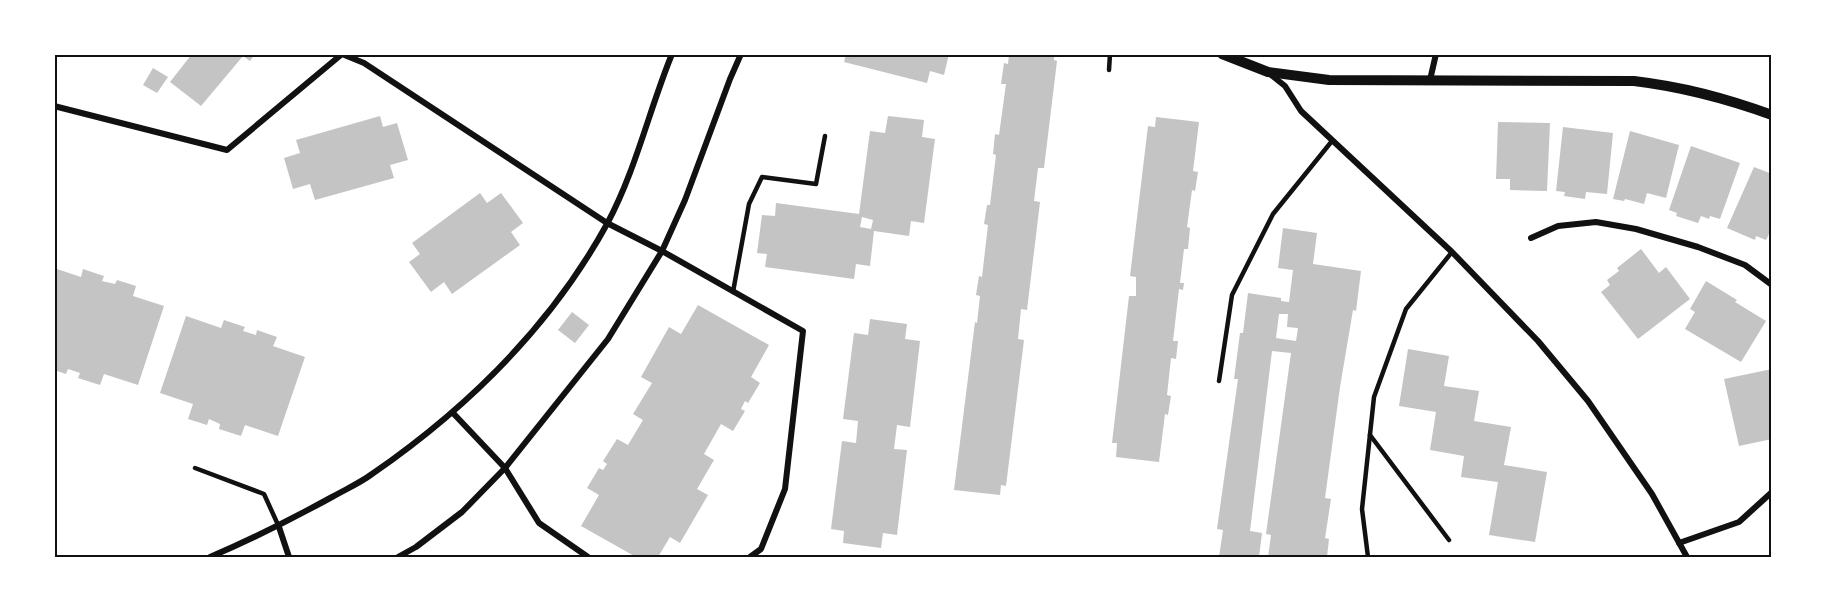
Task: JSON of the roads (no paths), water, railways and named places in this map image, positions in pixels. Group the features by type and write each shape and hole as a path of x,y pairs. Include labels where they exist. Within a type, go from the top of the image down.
{"street":[{"path":"54,106 226,150 342,54 364,63 607,223 662,251 803,332 785,489 761,549 750,557"},
{"path":"364,63 368,54"},
{"path":"210,557 279,526 371,476 453,413 497,370 537,325 579,270 607,223 629,175 672,54"},
{"path":"398,557 416,547 462,512 505,468 608,339 662,251 685,200 741,54"},
{"path":"1222,54 1237,57 1268,72 1286,86 1300,111 1452,252 1538,341 1588,401 1652,494 1687,557"},
{"path":"1430,80 1436,54"},
{"path":"1268,72 1329,80 1634,81 1681,87 1734,101 1772,115"},
{"path":"1530,238 1558,226 1596,222 1636,229 1698,247 1745,265 1772,285"},
{"path":"453,413 505,468 539,523 588,557"},
{"path":"1679,543 1739,522 1772,492"},
{"path":"279,526 289,557"}],"lane":[{"path":"1108,70 1110,54"},
{"path":"733,292 749,204 762,177 816,184 825,136"},
{"path":"1219,381 1232,295 1273,214 1332,141"},
{"path":"1368,557 1362,509 1374,397 1406,309 1452,252"},
{"path":"1370,435 1449,540"},
{"path":"195,468 264,494 279,526"}]}
